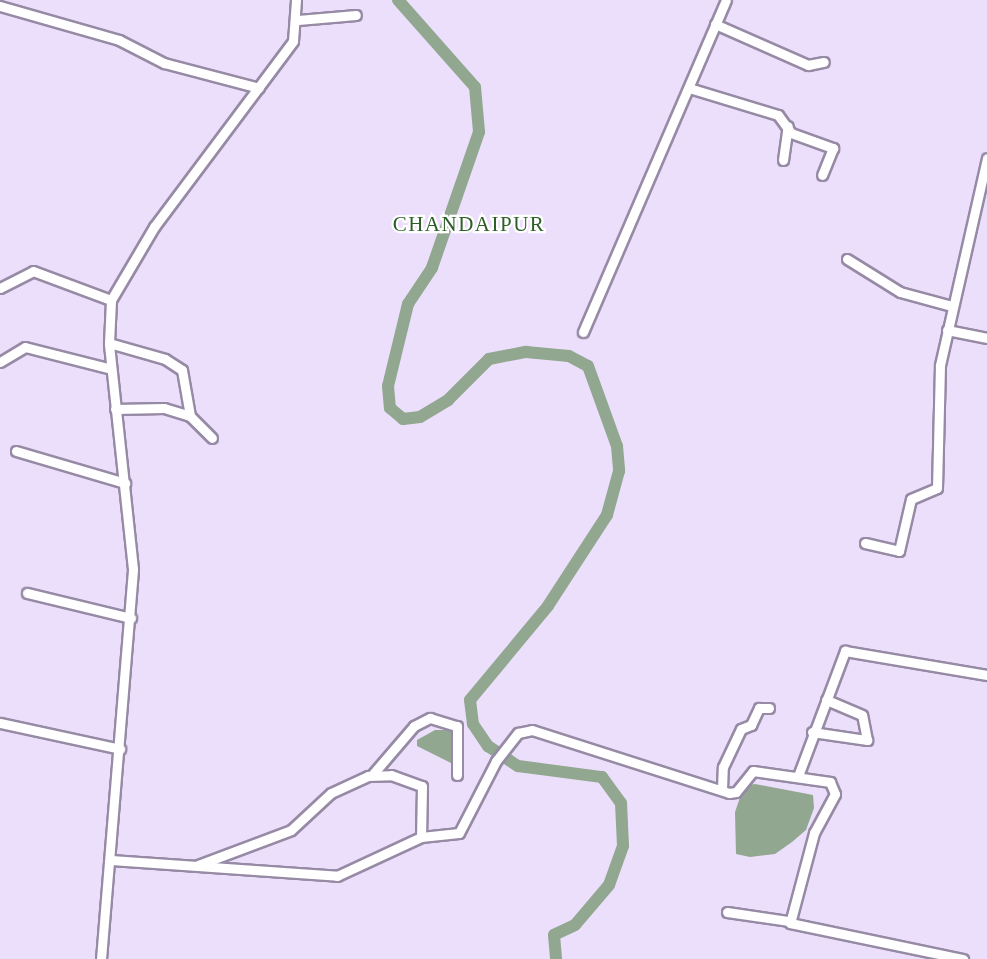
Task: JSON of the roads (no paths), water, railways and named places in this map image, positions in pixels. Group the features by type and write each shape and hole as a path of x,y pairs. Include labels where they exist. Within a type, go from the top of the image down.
{"street":[{"path":"101,959 131,618 132,543 111,369 109,343 111,300 128,265 293,41 298,20 296,0"},
{"path":"583,332 726,0"},
{"path":"3,4 119,40 164,63 259,88"},
{"path":"298,20 356,15"},
{"path":"715,24 808,65 824,62"},
{"path":"689,88 778,115 791,133 834,148 822,175"},
{"path":"783,160 788,126"},
{"path":"866,543 899,551 911,499 937,488 939,382 952,306 987,158"},
{"path":"847,259 900,291 952,306"},
{"path":"0,288 33,271 111,300"},
{"path":"947,330 987,338"},
{"path":"109,343 175,364 185,377 190,416"},
{"path":"0,362 25,347 111,369"},
{"path":"116,409 164,408 190,416 212,438"},
{"path":"16,451 125,483"},
{"path":"27,592 131,618"},
{"path":"798,776 812,732 848,650 987,675"},
{"path":"812,732 867,740 862,715 826,700"},
{"path":"722,790 723,767 741,729 751,725 759,708 769,708"},
{"path":"198,865 291,830 331,793 372,775 414,726 430,718 457,726 456,775"},
{"path":"0,723 120,749"},
{"path":"111,860 198,865 327,878 421,837 459,833 495,761 518,734 532,730 722,790 736,792 753,771 830,782 835,794 814,833 789,921"},
{"path":"372,775 422,786 421,837"},
{"path":"727,912 789,921 963,959"}],"waterway":[{"path":"398,0 475,87 479,132 432,268 408,304 388,386 390,408 403,419 420,417 448,400 489,359 526,352 569,356 588,366 617,446 619,471 607,515 548,606 470,700 473,724 488,746 518,766 602,777 621,803 623,846 609,885 575,925 554,935 556,959"}],"district":[{"name":"CHANDAIPUR","path":"469,224"}]}
